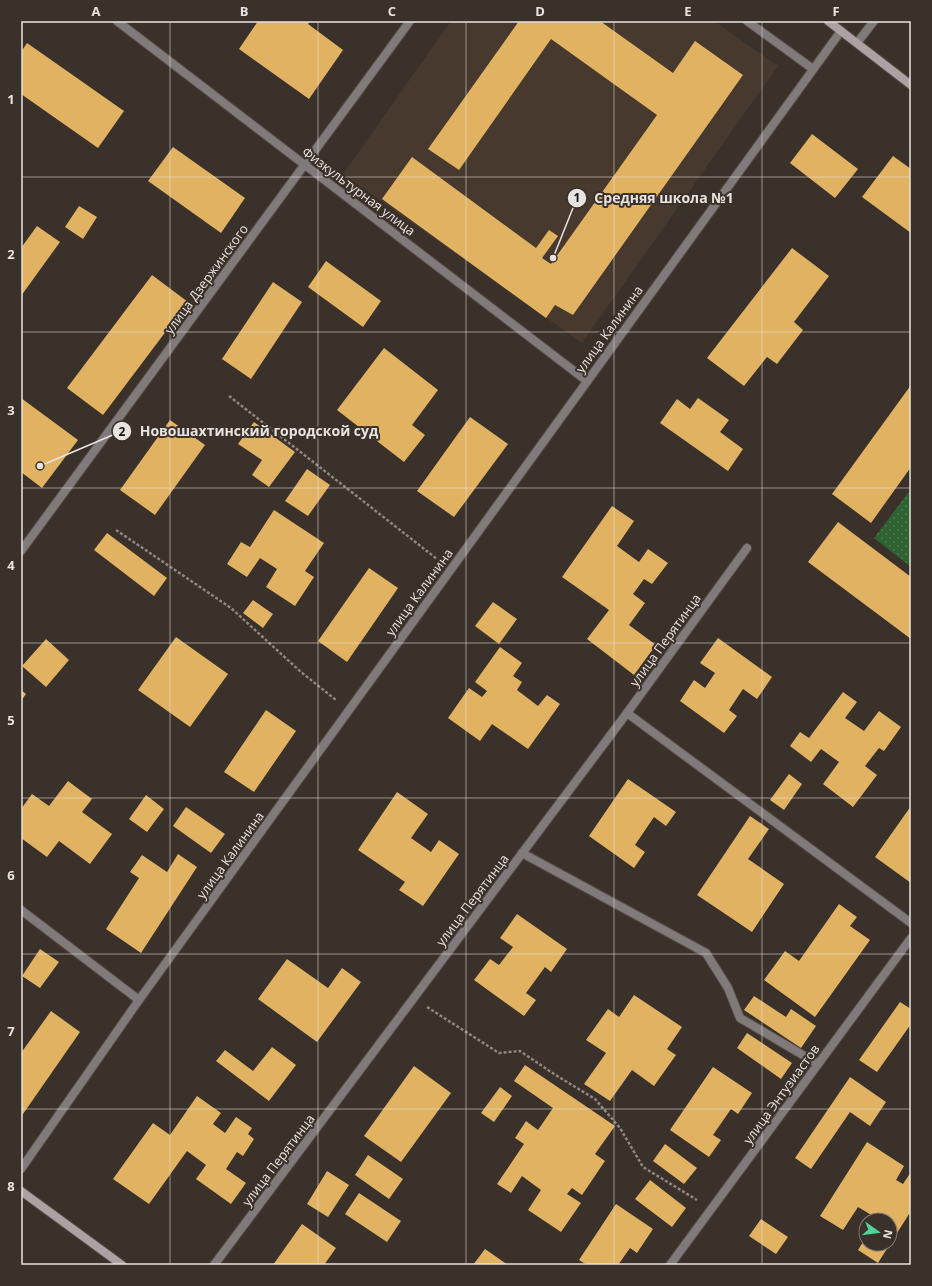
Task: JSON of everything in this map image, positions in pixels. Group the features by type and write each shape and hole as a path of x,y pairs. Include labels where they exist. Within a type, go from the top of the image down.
{"main road":[{"path":"828,21 911,85"},
{"path":"21,1191 122,1265"}],"street":[{"name":"Физкультурная улица","path":"117,21 587,381"},
{"name":"улица Дзержинского","path":"21,551 410,21"},
{"path":"747,21 813,69"},
{"path":"857,44 874,21"},
{"name":"улица Калинина","path":"21,1169 139,1000 840,31"},
{"name":"улица Перятинца","path":"214,1265 522,853 747,548"},
{"path":"626,713 911,923"},
{"path":"522,853 706,953 728,988 740,1018 818,1064"},
{"path":"21,910 139,1000"},
{"name":"улица Энтузиастов","path":"670,1265 911,938"}],"path":[{"path":"229,396 450,570"},
{"path":"116,530 231,608 301,672 349,711"},
{"path":"413,998 499,1053 520,1051 554,1074 596,1099 620,1128 643,1167 711,1209"}],"shaded area":[{"path":"451,21 714,21 778,66 582,343 343,174"}],"green space":[{"path":"911,489 911,567 874,538"}],"building":[{"path":"258,21 310,21 308,24 343,50 309,99 239,49"},
{"path":"519,21 600,21 673,73 695,41 743,75 573,315 555,305 546,318 382,199 412,157 536,248 549,230 558,236 542,258 551,264 657,115 551,39 459,170 428,149"},
{"path":"27,43 124,111 98,148 21,94 21,52"},
{"path":"812,134 858,169 835,198 790,163"},
{"path":"173,147 245,198 221,233 148,181"},
{"path":"893,156 911,169 911,233 862,197"},
{"path":"79,206 97,217 83,239 65,227"},
{"path":"37,226 60,242 21,296 21,248"},
{"path":"792,248 829,276 794,322 803,330 777,364 767,357 744,386 707,358"},
{"path":"326,261 381,301 363,327 308,287"},
{"path":"152,275 188,302 103,415 67,388"},
{"path":"273,282 302,302 251,379 222,359"},
{"path":"384,348 438,390 412,425 425,435 404,462 337,410"},
{"path":"911,385 911,467 871,523 832,494"},
{"path":"21,398 78,440 42,488 21,472"},
{"path":"698,398 729,420 720,432 743,449 728,471 660,423 677,399 690,409"},
{"path":"470,417 508,444 454,517 417,491"},
{"path":"170,420 205,445 155,515 120,490"},
{"path":"254,422 295,452 269,487 252,475 262,460 238,444"},
{"path":"307,469 330,485 308,516 285,501"},
{"path":"612,506 634,521 617,546 639,562 648,549 668,563 652,584 644,579 633,594 645,603 629,625 656,645 634,675 587,639 609,610 562,577"},
{"path":"274,510 324,543 305,571 314,577 295,606 266,587 277,569 260,558 247,577 227,564 241,542 250,547"},
{"path":"838,522 911,577 911,639 808,562"},
{"path":"107,533 167,578 154,596 94,550"},
{"path":"369,568 398,588 347,662 318,641"},
{"path":"253,600 273,614 263,628 243,613"},
{"path":"493,602 517,619 499,644 475,626"},
{"path":"176,637 228,674 190,727 138,690"},
{"path":"718,638 772,677 757,699 743,689 729,710 737,716 724,733 680,701 694,680 705,688 715,673 700,663"},
{"path":"46,639 69,660 46,687 22,666"},
{"path":"500,647 522,663 513,676 522,682 517,690 538,706 547,695 560,704 528,749 492,724 480,741 448,718 469,688 482,697 487,691 475,682"},
{"path":"21,690 26,694 21,701"},
{"path":"843,692 857,702 845,718 864,731 879,711 901,727 884,751 879,748 865,766 877,775 853,807 823,784 839,762 821,749 811,762 790,746 800,732 809,738"},
{"path":"266,710 296,731 254,792 224,772"},
{"path":"789,774 802,784 784,810 770,800"},
{"path":"628,779 676,812 666,826 654,817 635,845 645,852 634,868 589,836"},
{"path":"68,781 92,799 82,812 112,834 90,864 59,841 47,857 21,838 21,809 32,794 49,806"},
{"path":"397,792 428,814 411,838 431,852 439,840 459,854 423,906 399,890 405,882 358,850"},
{"path":"146,795 164,809 147,832 129,819"},
{"path":"911,806 911,883 875,857"},
{"path":"186,807 225,834 211,853 173,826"},
{"path":"750,816 769,829 748,859 784,884 752,932 697,895"},
{"path":"178,854 197,867 141,953 106,929 139,878 130,872 142,855 167,872"},
{"path":"839,904 857,917 850,926 870,940 815,1017 764,980 785,951 799,961"},
{"path":"517,914 567,949 551,972 545,967 526,993 536,1000 524,1016 474,980 490,959 499,965 513,947 500,938"},
{"path":"40,949 59,962 40,988 22,976"},
{"path":"287,959 328,988 342,968 361,982 317,1042 258,999"},
{"path":"634,995 682,1027 667,1049 676,1055 654,1086 632,1070 610,1101 584,1084 606,1053 586,1040 608,1009 619,1017"},
{"path":"754,996 786,1017 791,1009 816,1026 801,1048 744,1010"},
{"path":"900,1002 911,1009 911,1024 877,1072 859,1060"},
{"path":"51,1011 80,1032 23,1114 21,1113 21,1053"},
{"path":"747,1033 792,1063 781,1079 737,1048"},
{"path":"272,1047 296,1065 269,1101 216,1061 225,1050 253,1071"},
{"path":"525,1065 615,1126 595,1154 605,1161 582,1195 572,1188 567,1194 581,1203 561,1232 528,1210 541,1190 522,1176 511,1193 497,1184 524,1144 515,1138 526,1121 538,1130 553,1108 514,1081"},
{"path":"414,1066 451,1093 401,1162 364,1136"},
{"path":"713,1067 752,1093 738,1114 731,1109 713,1135 721,1140 709,1157 670,1130"},
{"path":"850,1077 886,1102 870,1126 850,1112 811,1169 795,1158"},
{"path":"500,1087 512,1096 494,1122 481,1113"},
{"path":"197,1096 221,1113 213,1124 225,1133 236,1117 252,1128 248,1134 254,1139 243,1156 237,1152 226,1169 246,1183 231,1204 196,1179 206,1165 187,1151 149,1204 113,1179 153,1123 170,1135"},
{"path":"867,1142 904,1166 896,1180 903,1184 911,1172 911,1211 898,1231 898,1212 866,1212 858,1207 843,1230 820,1216"},
{"path":"665,1144 697,1168 684,1184 653,1161"},
{"path":"368,1155 403,1179 389,1199 355,1175"},
{"path":"327,1171 349,1185 328,1217 307,1204"},
{"path":"650,1180 686,1208 672,1227 635,1199"},
{"path":"359,1193 401,1221 387,1242 345,1214"},
{"path":"616,1204 653,1229 637,1253 630,1248 618,1265 587,1265 579,1260"},
{"path":"761,1219 788,1237 776,1254 749,1236"},
{"path":"302,1224 336,1248 324,1265 273,1265"},
{"path":"485,1249 508,1265 473,1265"},
{"path":"861,1252 885,1252 878,1263"}],"place":[{"name":"Средняя школа №1","path":"553,258"},
{"name":"Новошахтинский городской суд","path":"40,466"}]}
